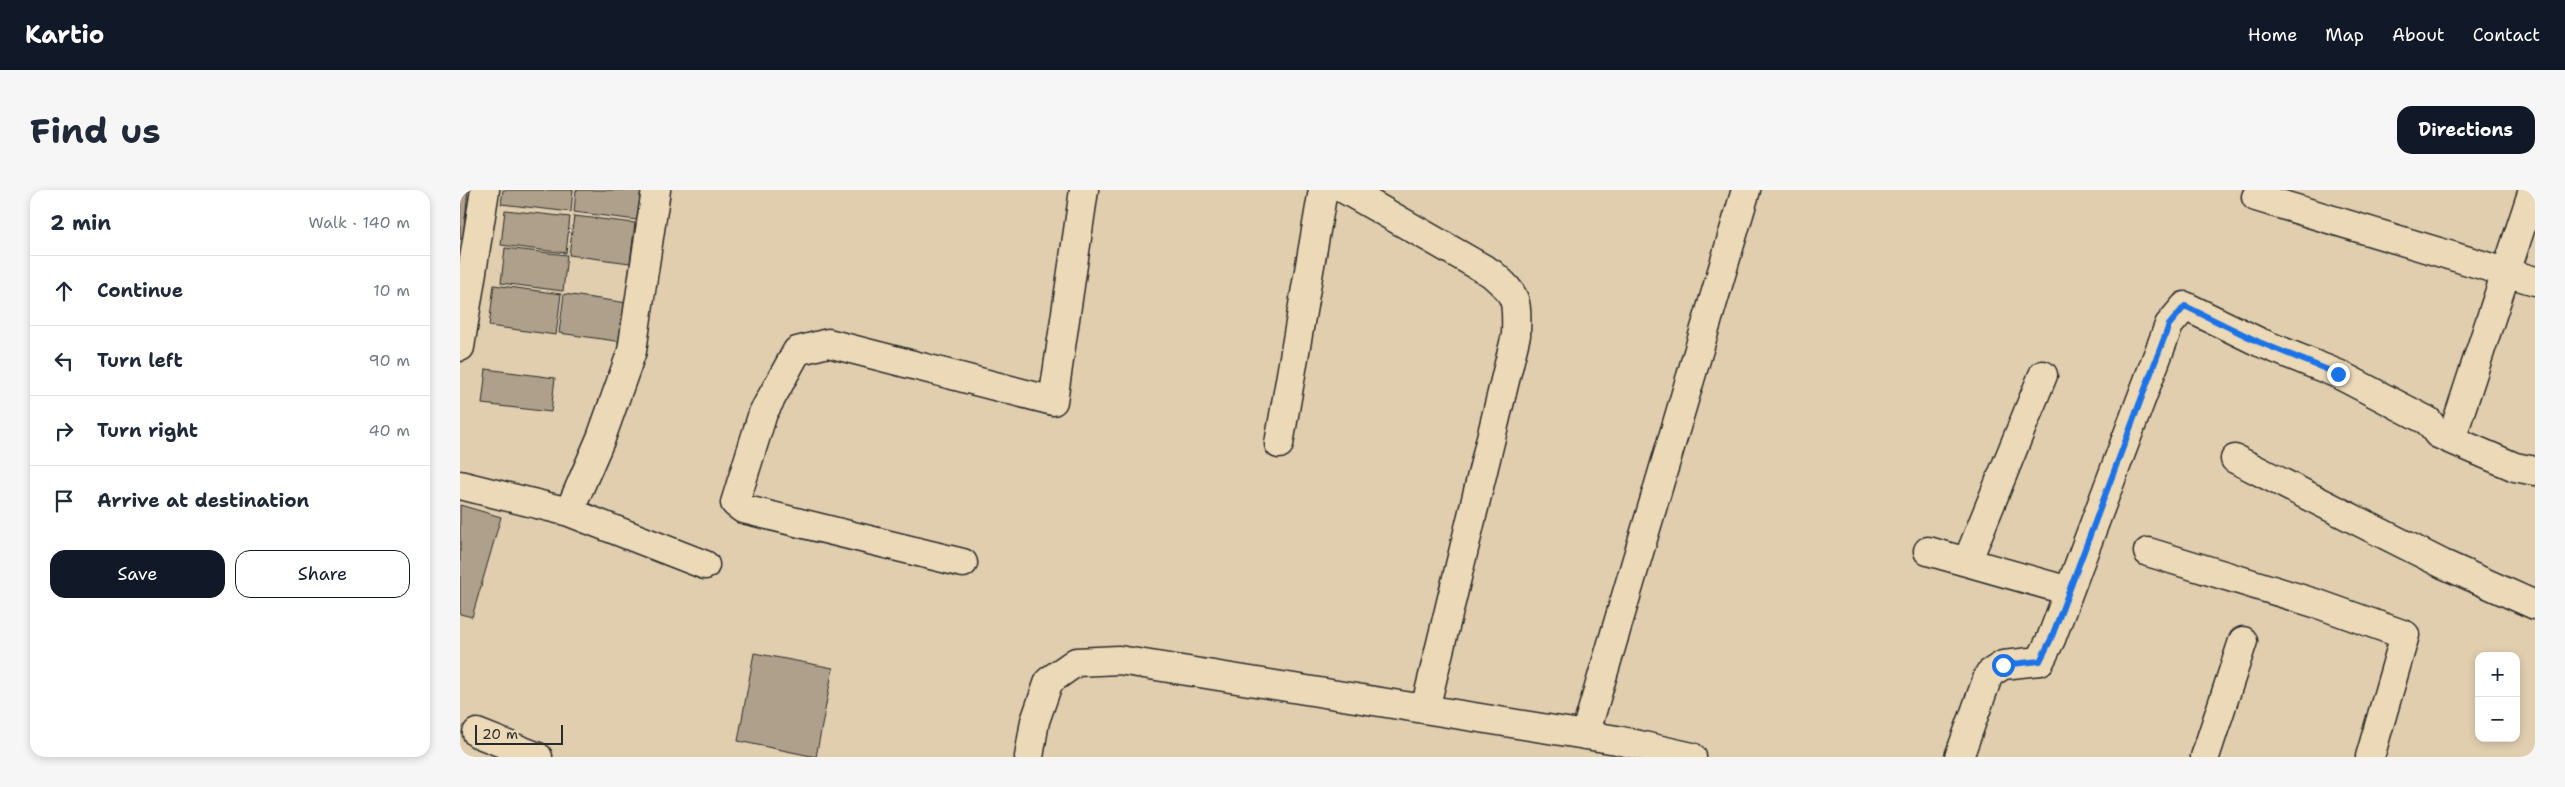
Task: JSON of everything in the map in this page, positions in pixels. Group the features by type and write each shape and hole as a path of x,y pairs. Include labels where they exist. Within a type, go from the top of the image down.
{"street":[{"path":"460,347 485,190"},
{"path":"569,512 601,438 632,351 656,190"},
{"path":"963,564 743,509 735,503 763,413 797,351 828,343 1053,401 1084,190"},
{"path":"1278,444 1322,190"},
{"path":"1346,190 1490,273 1506,286 1516,303 1516,335 1425,709"},
{"path":"1585,735 1746,190"},
{"path":"2451,440 2533,190"},
{"path":"2256,197 2535,281"},
{"path":"1959,757 1989,674 2003,665 2040,661 2051,639 2169,325 2185,306 2259,342 2338,374 2428,420 2438,434 2515,467 2535,471"},
{"path":"1967,562 2043,375"},
{"path":"2234,459 2443,564 2535,605"},
{"path":"460,485 569,512 705,565"},
{"path":"1928,551 2069,591"},
{"path":"2148,552 2321,605 2405,635 2370,757"},
{"path":"2205,757 2243,641"},
{"path":"1029,757 1035,721 1048,681 1076,662 1119,660 1585,735 1692,757"},
{"path":"477,733 538,757"}],"building":[{"path":"460,190 468,190 463,239 460,239"},
{"path":"503,190 573,190 571,212 501,204"},
{"path":"576,190 641,190 637,220 574,212"},
{"path":"505,210 570,217 566,253 501,245"},
{"path":"574,216 635,223 630,263 569,255"},
{"path":"505,248 567,255 563,291 501,283"},
{"path":"494,285 561,294 556,335 489,326"},
{"path":"564,294 628,303 623,342 559,333"},
{"path":"486,369 555,378 551,412 482,404"},
{"path":"460,505 501,517 472,617 460,614"},
{"path":"754,653 833,668 816,757 738,741"}],"route":[{"path":"2003,665 2040,661 2051,639 2169,325 2185,306 2259,342 2338,374"}]}
